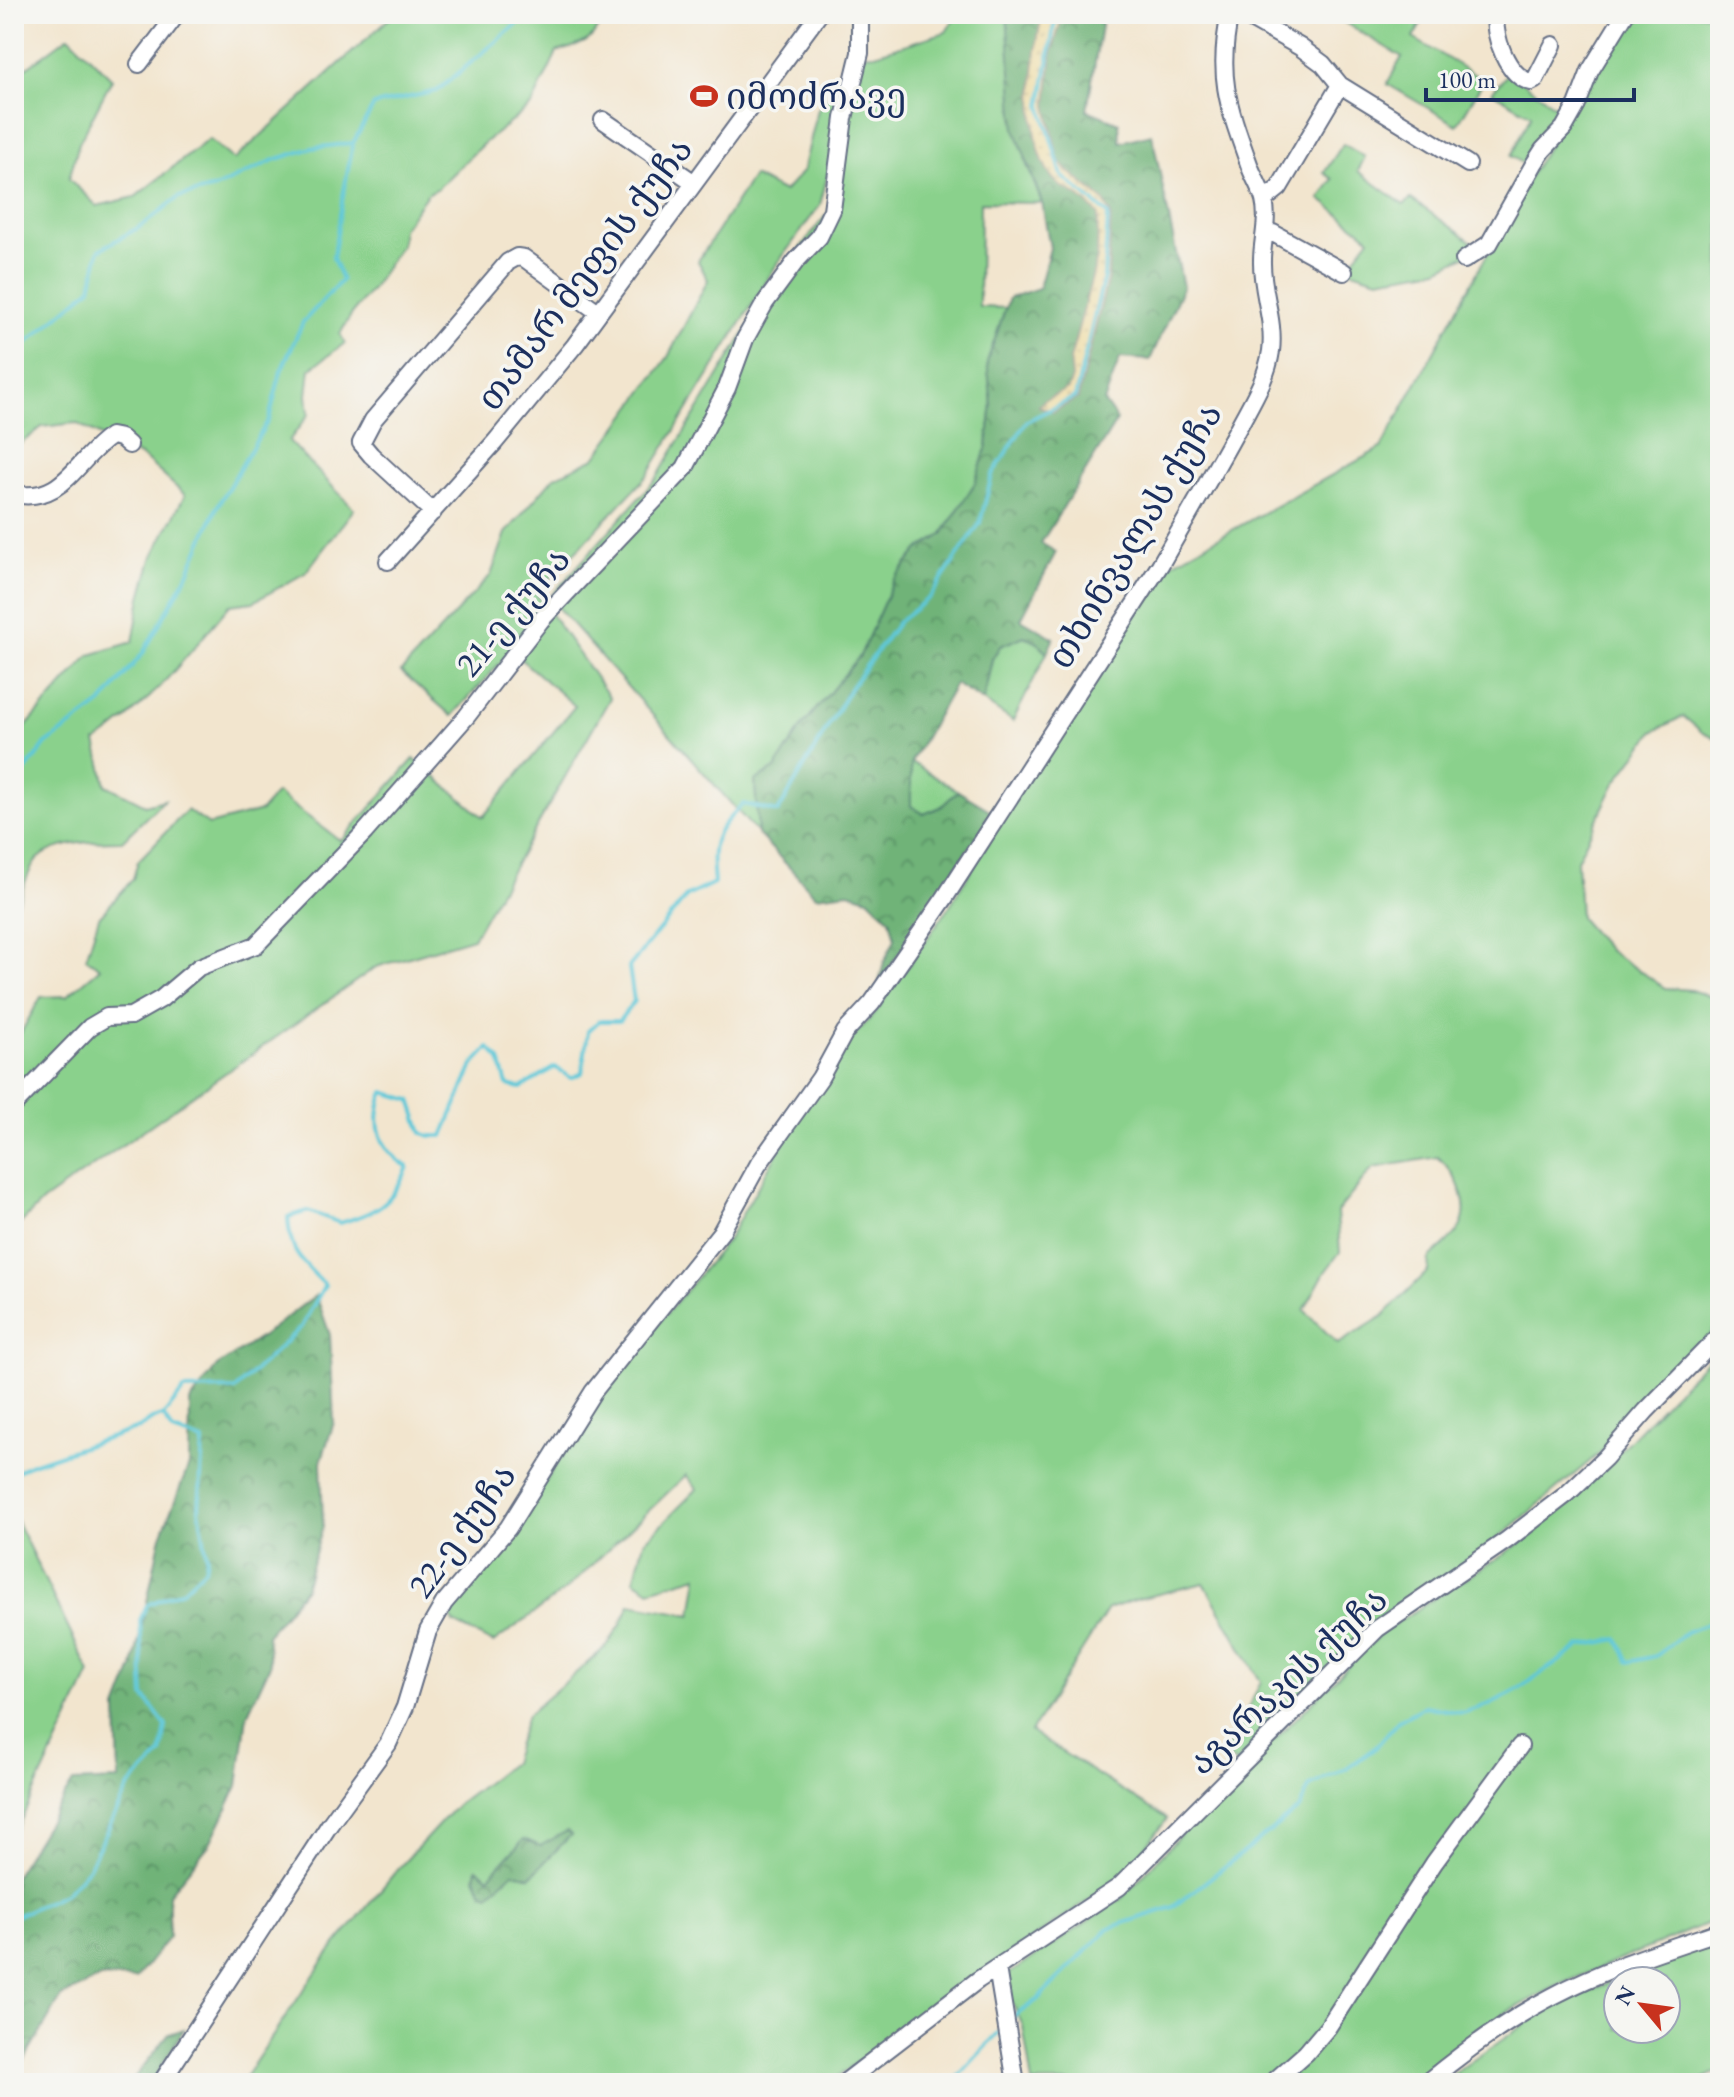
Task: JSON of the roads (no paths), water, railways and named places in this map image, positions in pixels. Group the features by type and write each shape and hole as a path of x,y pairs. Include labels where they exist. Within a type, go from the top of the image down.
{"street":[{"path":"139,64 177,14"},
{"name":"თამარ მეფის ქუჩა","path":"388,561 504,432 598,312 819,14"},
{"name":"21-ე ქუჩა","path":"14,1105 90,1027 107,1017 131,1016 161,999 199,967 256,945 365,832 467,716 541,620 685,468 727,388 745,339 758,315 796,261 819,237 832,210 844,118 860,53 860,14"},
{"name":"თხინვალას ქუჩა","path":"845,1032 872,1003 944,899 1160,565 1176,533 1207,486 1264,379 1271,352 1272,328 1262,260 1267,233 1264,200 1227,99 1222,73 1223,46 1230,14"},
{"path":"1242,14 1300,47 1323,64 1340,85 1468,164"},
{"path":"1496,14 1495,25 1504,53 1524,81 1535,80 1553,45"},
{"path":"1464,260 1489,244 1534,164 1564,128 1590,71 1625,14"},
{"path":"1264,200 1279,188 1340,85"},
{"path":"603,120 693,182"},
{"path":"1267,233 1273,233 1344,272"},
{"path":"433,512 361,443 373,420 508,262 517,257 524,258 598,312"},
{"path":"14,494 28,497 50,492 111,436 121,438 129,445"},
{"name":"22-ე ქუჩა","path":"161,2083 330,1824 388,1744 405,1707 428,1631 444,1603 508,1528 593,1392 721,1232 758,1165 820,1078 845,1032"},
{"name":"აგარაკის ქუჩა","path":"844,2083 930,2015 1119,1887 1377,1629 1507,1540 1567,1494 1605,1458 1720,1335"},
{"path":"1272,2083 1306,2053 1328,2027 1434,1863 1520,1746"},
{"path":"1426,2083 1472,2045 1554,1995 1645,1956 1719,1933"},
{"path":"997,1968 1016,2083"}],"waterway":[{"path":"14,785 46,744 101,704 143,653 186,578 217,507 269,419 281,371 303,322 342,280 333,258 343,196 353,143 374,105 437,91 529,14"},
{"path":"14,1917 66,1893 89,1867 129,1786 161,1754 166,1726 144,1696 140,1620 147,1605 183,1590 205,1569 207,1556 199,1510 203,1441 173,1431 163,1416 184,1390 236,1389 301,1327 325,1285 298,1256 291,1240 288,1217 308,1211 340,1223 374,1210 396,1190 408,1167 391,1153 381,1135 378,1115 384,1092 411,1100 422,1133 443,1136 473,1065 489,1048 500,1060 507,1085 521,1088 555,1067 571,1078 582,1073 588,1031 599,1021 619,1021 634,1001 629,967 687,896 714,883 714,847 725,823 743,804 778,812 851,687 898,622 930,597 980,523 992,475 1027,421 1075,397 1104,276 1108,214 1062,176 1041,105 1054,26 1059,14"},
{"path":"14,354 91,288 99,250 143,225 179,197 215,188 274,160 312,148 353,143"},
{"path":"14,1473 29,1465 139,1428 163,1416"},
{"path":"1013,2017 1037,2000 1109,1928 1173,1907 1299,1809 1310,1786 1347,1768 1375,1748 1398,1721 1425,1706 1462,1713 1490,1704 1520,1688 1581,1646 1618,1639 1629,1662 1656,1656 1686,1632 1720,1619"},
{"path":"952,2083 998,2033"}],"place":[{"name":"იმოძრავე","path":"704,96"}]}
